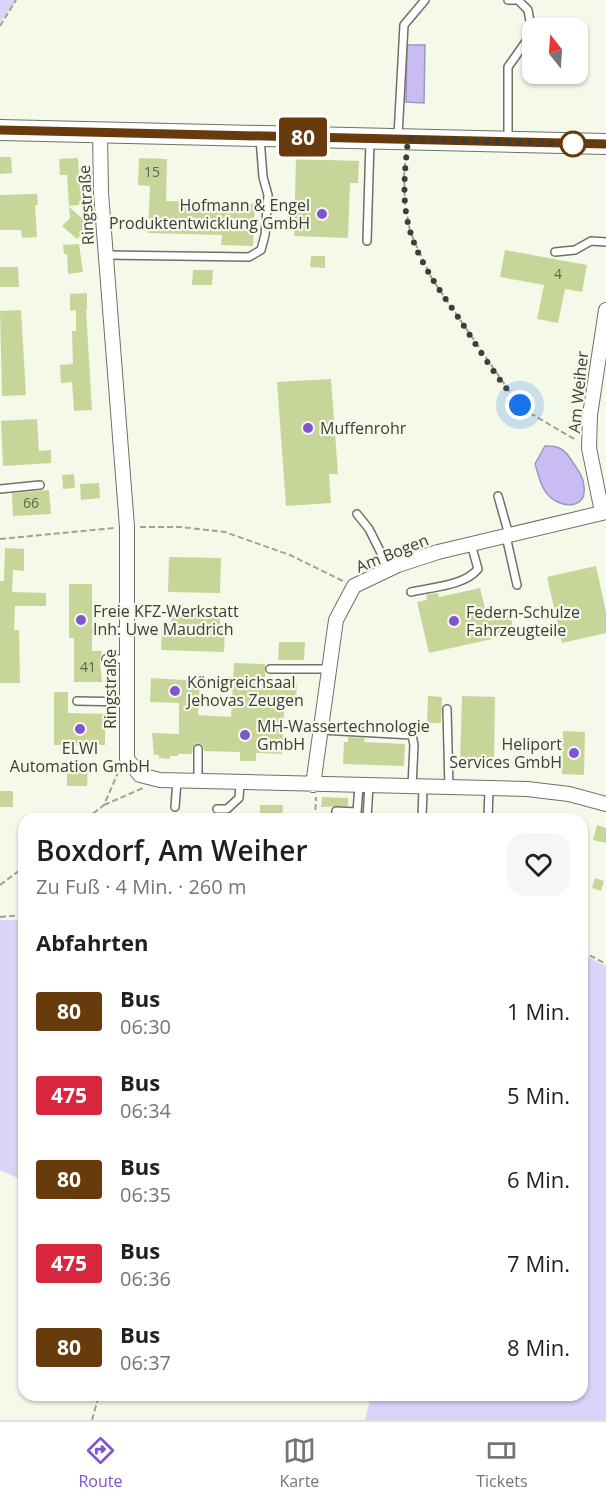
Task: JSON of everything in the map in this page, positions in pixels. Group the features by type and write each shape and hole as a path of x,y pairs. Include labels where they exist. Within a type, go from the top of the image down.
{"street":[{"path":"0,130 606,144"},
{"name":"Ringstraße","path":"100,132 106,255 127,527 127,759"},
{"name":"Am Weiher","path":"604,512 589,448 590,415 606,310"},
{"name":"Am Bogen","path":"315,785 336,620 354,586 389,569 438,552 604,512"},
{"path":"127,759 140,775 160,780 527,789 569,794 606,804"}],"lane":[{"path":"403,139 404,26 425,0"},
{"path":"507,0 518,0 528,10 532,33 508,68 508,142"},
{"path":"106,255 249,256 261,250 265,235 268,195 263,177 260,136"},
{"path":"367,241 370,139"},
{"path":"555,252 574,250 591,241 606,242"},
{"path":"0,489 40,485"},
{"path":"498,496 517,585"},
{"path":"357,514 369,529 389,569"},
{"path":"411,592 449,584 474,574 478,569 471,544"},
{"path":"97,631 127,632"},
{"path":"106,659 127,659"},
{"path":"270,669 329,669"},
{"path":"77,701 127,702"},
{"path":"447,709 449,788"},
{"path":"321,730 412,735 421,813"},
{"path":"198,749 198,782"},
{"path":"175,807 177,781"},
{"path":"217,809 227,809 239,798 240,783"},
{"path":"336,813 357,812 364,785"},
{"path":"364,785 366,813"},
{"path":"488,813 489,788"}],"path":[{"path":"0,26 16,0"},
{"path":"403,139 407,218 415,243 432,279 487,361 520,405 589,448"},
{"path":"0,539 127,527 182,527 225,532 290,555 354,586"},
{"path":"104,805 120,766 127,759"},
{"path":"94,813 104,805 160,780"},
{"path":"315,785 315,813"},
{"path":"0,885 18,872"},
{"path":"0,917 18,916"},
{"path":"588,954 606,964"},
{"path":"92,1420 97,1401"}],"shaded area":[{"path":"0,0 17,0 0,22"},
{"path":"407,45 425,45 424,103 406,102"},
{"path":"545,446 558,447 564,451 580,473 584,483 584,495 575,504 562,504 555,501 543,488 535,464"},
{"path":"0,920 18,920 18,1178 0,1170"},
{"path":"588,957 606,966 606,1420 365,1420 370,1401 588,1401"}],"building":[{"path":"0,157 11,157 12,173 0,174"},
{"path":"78,158 80,188 86,187 87,204 69,206 67,175 60,175 59,159"},
{"path":"139,158 167,159 166,201 255,204 253,246 221,245 222,235 148,233 150,186 138,185"},
{"name":"Hofmann & Engel Produktentwicklung GmbH","path":"296,159 359,161 358,183 350,183 348,238 294,236"},
{"path":"37,194 38,205 35,205 37,237 22,238 21,230 0,230 0,195"},
{"path":"69,207 90,225 77,239 62,226 70,218"},
{"path":"79,244 83,272 68,274 67,254 64,254 63,245"},
{"path":"505,250 587,265 582,292 565,289 558,323 537,319 544,285 500,277"},
{"path":"311,256 325,256 325,268 310,267"},
{"path":"0,267 18,267 19,287 0,287"},
{"path":"193,270 213,270 212,285 192,285"},
{"path":"87,293 92,410 74,411 72,382 61,383 60,365 73,364 72,331 76,331 76,310 70,311 70,294"},
{"path":"21,310 26,395 2,396 0,311"},
{"name":"Muffenrohr","path":"331,379 338,474 329,474 331,503 286,506 277,382"},
{"path":"37,419 39,451 51,450 51,463 3,466 1,421"},
{"path":"74,474 75,488 63,489 62,475"},
{"path":"99,483 100,498 81,500 80,484"},
{"path":"49,490 51,514 13,516 12,493"},
{"path":"5,548 24,549 24,571 13,570 12,592 46,593 46,606 15,606 14,630 19,630 20,683 0,683 0,581 4,581"},
{"path":"169,557 221,558 220,593 168,592"},
{"path":"596,566 606,612 606,633 562,643 547,577"},
{"path":"69,584 92,584 92,651 102,651 100,660 102,682 74,682 74,638 69,638"},
{"name":"Federn-Schulze Fahrzeugteile","path":"480,588 488,621 511,617 513,631 491,635 492,639 429,653 417,602 427,600 426,595 438,593 439,597"},
{"path":"172,612 220,613 220,625 225,625 224,652 161,650 162,623 171,624"},
{"path":"279,642 305,642 304,660 278,660"},
{"path":"234,663 265,664 265,681 297,683 296,708 284,708 282,754 256,753 256,761 240,761 240,752 204,751 203,746 197,743 193,747 192,754 178,754 178,756 170,756 170,759 154,755 152,733 179,734 179,703 150,702 151,678 200,681 198,715 231,717"},
{"name":"ELWI Automation GmbH","path":"54,692 68,692 68,713 105,714 105,745 54,745"},
{"path":"428,696 442,697 441,723 427,723"},
{"path":"462,696 495,697 494,764 460,763"},
{"name":"Heliport Services GmbH","path":"563,731 585,732 584,775 562,774"},
{"path":"348,737 365,738 364,742 405,744 404,766 343,764 344,742 348,742"},
{"path":"67,765 88,765 87,786 67,786"},
{"path":"0,791 13,791 13,807 0,807"},
{"path":"322,797 348,798 348,806 321,807"},
{"path":"260,805 283,805 282,813 260,813"},
{"path":"597,825 606,828 606,843 593,840"},
{"path":"595,878 604,881 601,891 592,888"}],"bus line":[{"name":"80","path":"0,130 606,144"}],"place":[{"name":"Hofmann & Engel Produktentwicklung GmbH","path":"322,214"},
{"name":"Muffenrohr","path":"308,428"},
{"name":"Freie KFZ-Werkstatt Inh. Uwe Maudrich","path":"81,620"},
{"name":"Federn-Schulze Fahrzeugteile","path":"454,621"},
{"name":"Königreichsaal Jehovas Zeugen","path":"175,691"},
{"name":"ELWI Automation GmbH","path":"80,729"},
{"name":"MH-Wassertechnologie GmbH","path":"245,735"},
{"name":"Heliport Services GmbH","path":"574,753"}],"route":[{"path":"520,405 487,361 432,279 415,243 410,231 405,204 404,176 408,139 573,144"}]}
